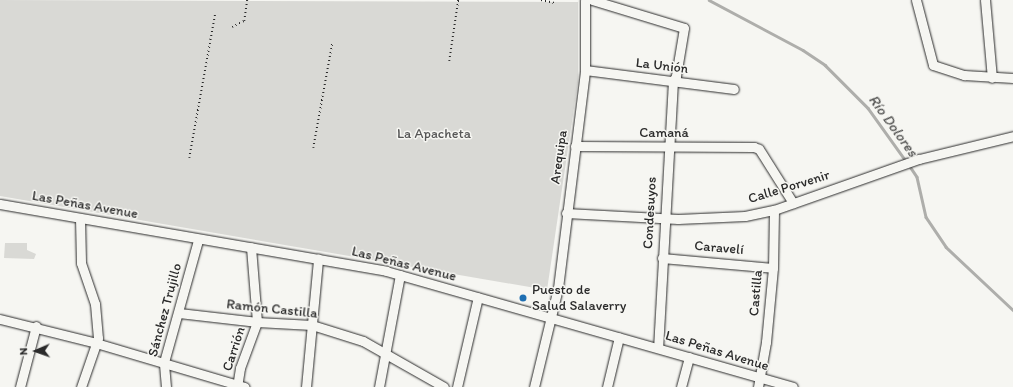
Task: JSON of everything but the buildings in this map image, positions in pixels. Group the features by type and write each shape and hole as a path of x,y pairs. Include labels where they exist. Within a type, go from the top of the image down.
{"street":[{"name":"Arequipa","path":"534,387 558,288 566,213 585,70 585,0"},
{"name":"Condesuyos","path":"592,0 682,25 676,76 673,81 663,218 658,348"},
{"path":"916,0 934,65 964,75 992,78 1013,78"},
{"path":"985,0 992,78"},
{"name":"La Unión","path":"585,70 734,89"},
{"name":"Calle Porvenir","path":"566,213 716,219 774,210 919,158 1013,136"},
{"name":"Camaná","path":"575,146 754,147 759,149 793,203"},
{"name":"Las Peñas Avenue","path":"0,204 198,240 251,247 400,275 689,357 759,383 793,387"},
{"name":"Castilla","path":"759,383 766,342 773,268 774,210"},
{"path":"80,218 81,263 95,304 96,343 81,387"},
{"name":"Sánchez Trujillo","path":"166,387 164,362 198,240"},
{"name":"Carrión","path":"240,386 240,368 258,322 251,247"},
{"name":"Caravelí","path":"662,258 773,268"},
{"path":"309,386 312,325 318,259"},
{"path":"379,387 387,353 400,275"},
{"path":"457,387 478,297"},
{"name":"Ramón Castilla","path":"179,312 258,322 312,325 363,341 387,353 444,387"},
{"path":"0,319 36,326 164,362 240,386"},
{"path":"20,387 36,326"},
{"path":"607,387 619,337"},
{"path":"681,387 689,357"}],"path":[{"path":"232,27 244,21 247,0"},
{"path":"449,61 458,0"},
{"path":"541,0 555,3"},
{"path":"189,158 215,13"},
{"path":"313,148 332,43"}],"green space":[{"name":"La Apacheta","path":"0,0 578,2 578,81 547,290 0,196"},
{"path":"5,243 27,243 27,250 36,254 34,259 4,258"}],"waterway":[{"name":"Río Dolores","path":"709,0 803,50 825,65 868,108 906,161"},
{"name":"Río Dolores","path":"909,165 917,177 926,217 946,247 1013,310"}],"place":[{"name":"Puesto de Salud Salaverry","path":"523,298"}]}
